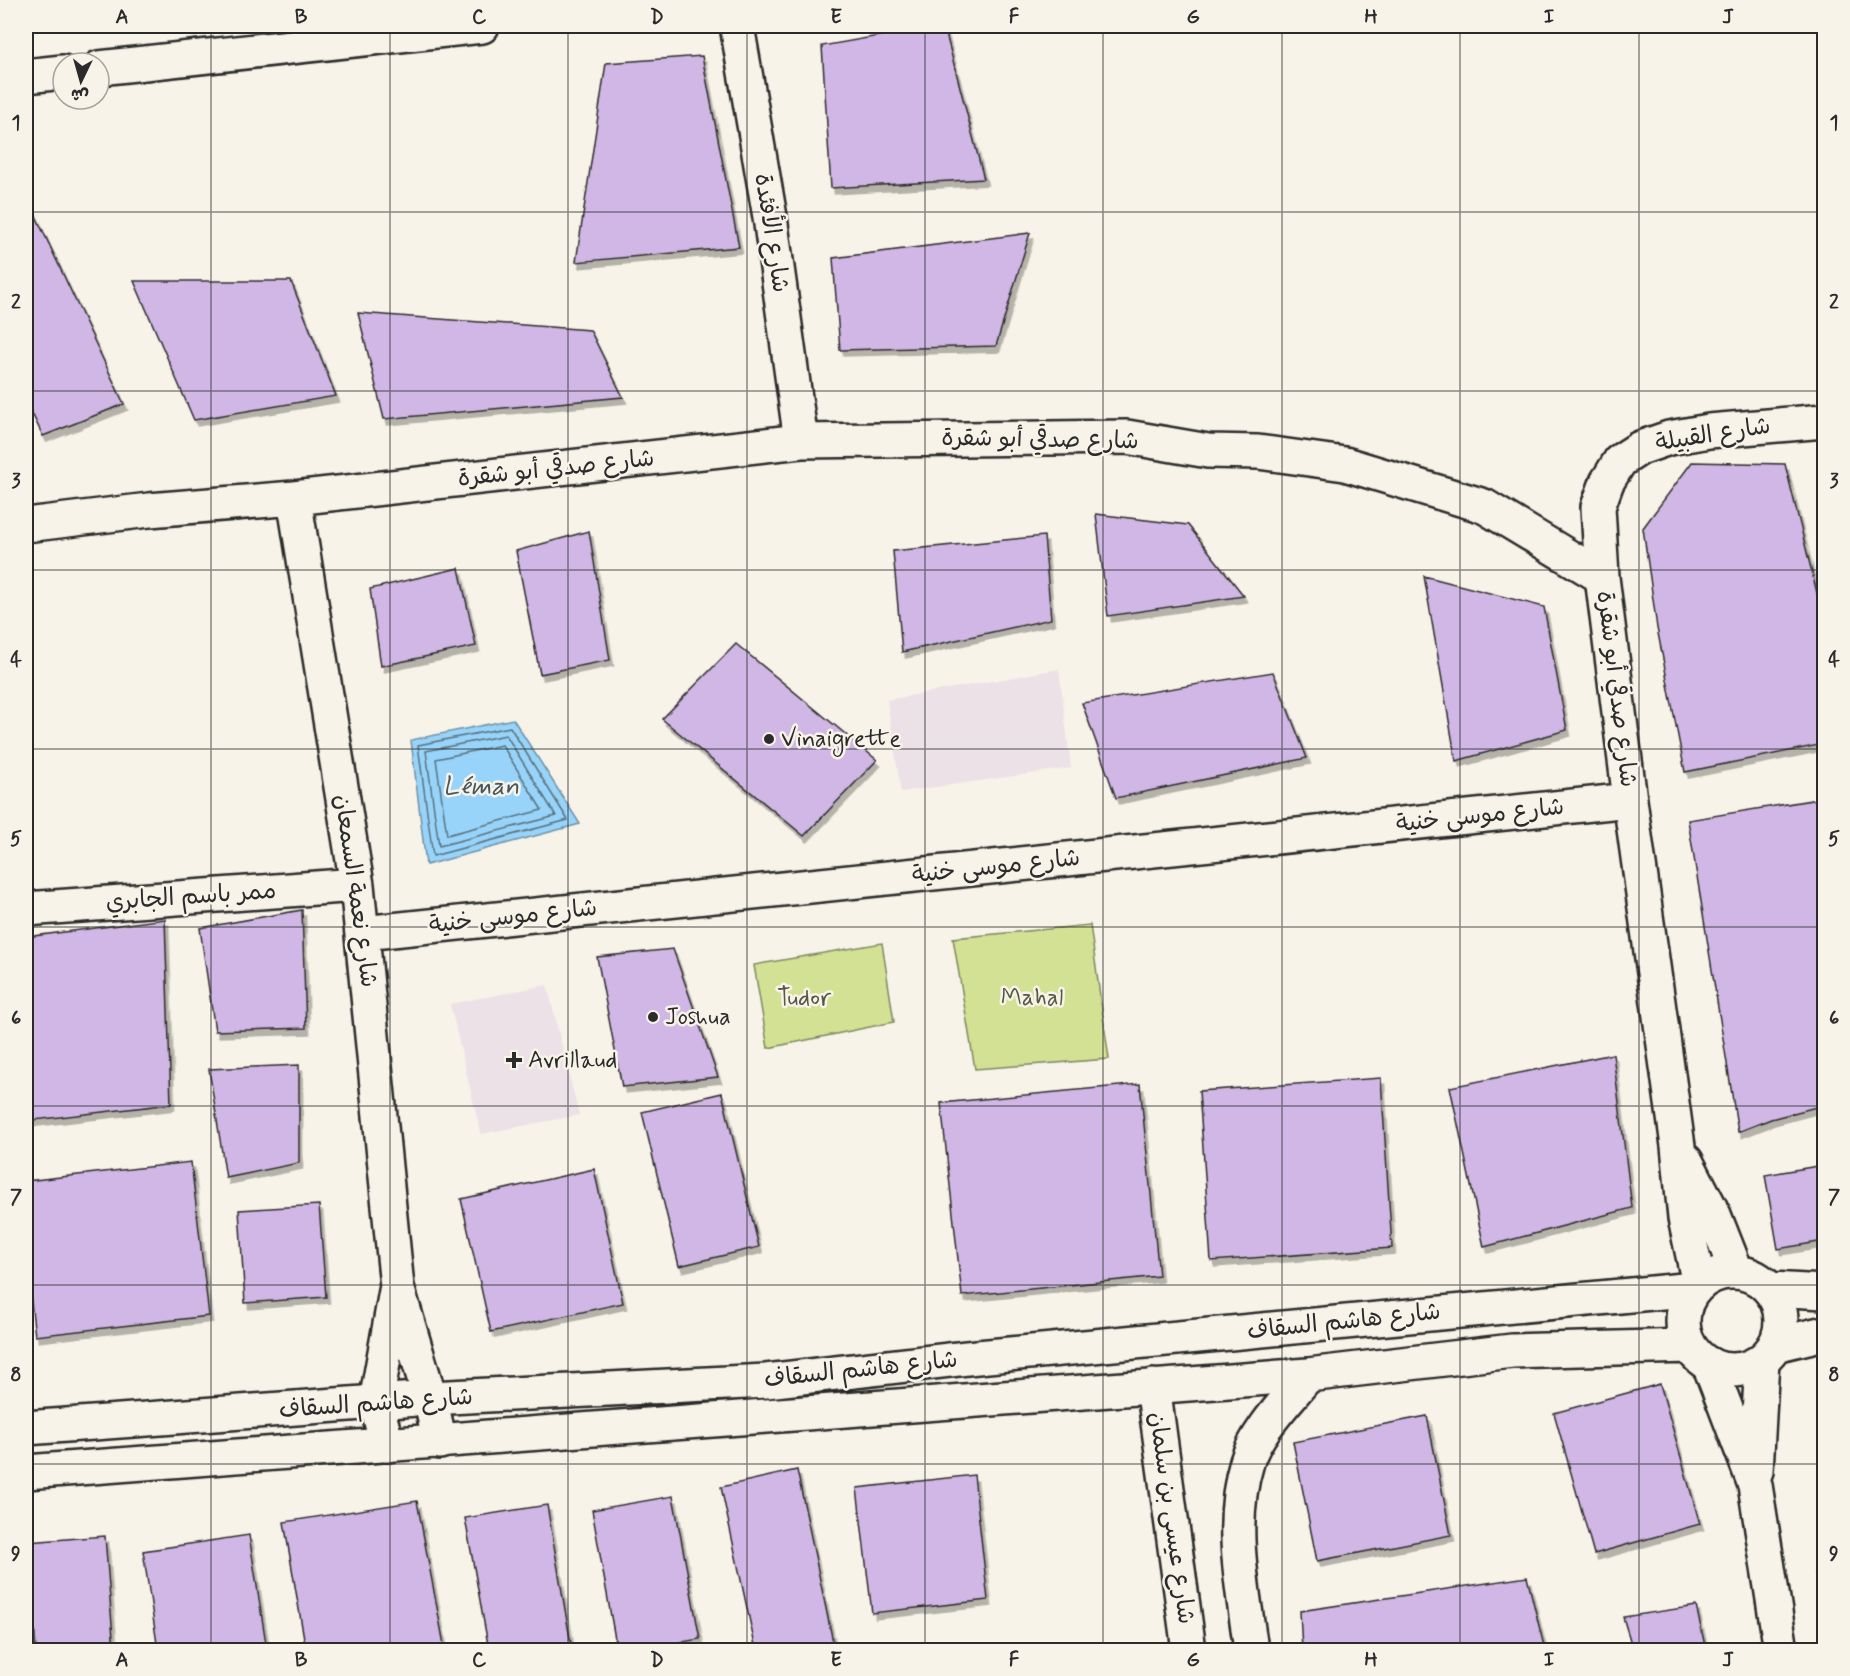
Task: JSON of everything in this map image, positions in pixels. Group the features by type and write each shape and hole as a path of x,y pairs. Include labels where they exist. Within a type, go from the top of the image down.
{"street":[{"path":"111,67 482,26"},
{"name":"شارع الأفئدة","path":"737,26 770,217 801,441"},
{"path":"26,76 51,73"},
{"name":"شارع القبيلة","path":"1602,577 1598,507 1607,482 1620,461 1640,448 1669,438 1709,431 1824,421"},
{"name":"شارع صدقي أبو شقرة","path":"26,525 149,510 294,498 801,441 1127,437 1208,451 1302,457 1345,464 1484,506 1602,577 1678,1146 1685,1218 1696,1287"},
{"name":"شارع نعمة السمعان","path":"294,498 357,885 397,1287 430,1398 440,1442"},
{"name":"شارع موسى خنية","path":"363,933 1630,800"},
{"name":"ممر باسم الجابري","path":"26,909 357,885"},
{"name":"شارع صدقي أبو شقرة","path":"1678,1146 1714,1215 1736,1271"},
{"path":"1755,1485 1769,1352 1782,1326 1780,1307 1771,1289 1756,1277 1736,1271 1717,1274 1696,1287 1686,1302 1683,1316 1755,1485 1781,1650"},
{"name":"شارع نعمة السمعان","path":"387,1445 375,1402 397,1287"},
{"name":"شارع هاشم السقاف","path":"26,1428 430,1398 766,1382 967,1358 1696,1287"},
{"path":"1771,1289 1824,1292"},
{"path":"1700,1355 1727,1370 1746,1368 1769,1352 1824,1333"},
{"name":"شارع هاشم السقاف","path":"26,1472 1308,1376 1512,1351 1700,1355"},
{"path":"1251,1650 1239,1553 1239,1504 1247,1460 1270,1420 1308,1376"},
{"name":"شارع عيسى بن سلمان","path":"1153,1386 1190,1650"}],"shaded area":[{"path":"1059,669 1071,768 901,792 887,700"},
{"name":"Avrillaud","path":"547,985 579,1115 481,1134 450,1004"}],"green space":[{"name":"Mahal","path":"1090,925 1109,1059 975,1069 953,938"},
{"name":"Tudor","path":"882,943 894,1022 768,1048 754,965"}],"water":[{"name":"Léman","path":"513,719 580,824 426,865 411,740"}],"building":[{"path":"944,26 984,179 831,188 822,46"},
{"path":"702,56 739,247 576,262 606,63"},
{"path":"1822,59 1824,59 1824,154"},
{"path":"26,195 124,404 43,436 26,401"},
{"path":"1030,233 996,346 840,350 833,258"},
{"path":"134,281 291,281 336,396 194,420"},
{"path":"358,313 590,330 623,397 384,419"},
{"path":"1692,462 1785,464 1824,615 1824,744 1685,772 1657,628 1643,528"},
{"path":"1096,514 1188,525 1244,596 1108,616"},
{"path":"589,531 610,660 540,674 516,551"},
{"path":"1044,536 1051,619 902,652 893,551"},
{"path":"459,568 476,646 381,666 370,589"},
{"path":"1424,576 1544,607 1567,730 1456,761"},
{"name":"Vinaigrette","path":"736,644 877,760 804,836 662,719"},
{"path":"1273,672 1307,758 1116,798 1082,703"},
{"path":"1824,798 1824,1105 1771,1119 1738,1132 1688,820"},
{"path":"302,910 306,1028 215,1031 200,928"},
{"path":"165,919 171,1104 26,1121 26,937"},
{"name":"Joshua","path":"673,949 718,1077 622,1087 597,957"},
{"path":"1613,1054 1632,1208 1484,1247 1450,1087"},
{"path":"299,1065 299,1163 226,1178 209,1069"},
{"path":"1381,1078 1392,1248 1211,1261 1199,1091"},
{"path":"1140,1084 1159,1276 962,1296 941,1103"},
{"path":"722,1093 759,1247 679,1266 642,1112"},
{"path":"191,1162 209,1316 35,1336 26,1258 26,1181"},
{"path":"1824,1165 1824,1241 1778,1249 1765,1175"},
{"path":"594,1169 623,1303 491,1332 461,1199"},
{"path":"319,1205 326,1297 245,1303 239,1210"},
{"path":"1660,1384 1700,1524 1594,1554 1554,1413"},
{"path":"1427,1416 1451,1535 1317,1561 1293,1442"},
{"path":"797,1470 833,1642 794,1650 756,1650 721,1487"},
{"path":"974,1475 988,1600 872,1613 857,1488"},
{"path":"673,1496 700,1639 634,1650 617,1650 592,1510"},
{"path":"417,1501 445,1650 306,1650 284,1522"},
{"path":"547,1505 572,1650 489,1650 465,1518"},
{"path":"249,1535 267,1650 158,1650 143,1551"},
{"path":"105,1536 114,1650 36,1650 28,1542"},
{"path":"1824,1570 1824,1609 1815,1571"},
{"path":"1527,1577 1545,1650 1302,1650 1300,1611"},
{"path":"1696,1606 1706,1650 1633,1650 1623,1617"}],"place":[{"name":"Vinaigrette","path":"769,739"},
{"name":"Joshua","path":"653,1017"},
{"name":"Avrillaud","path":"514,1060"}]}
